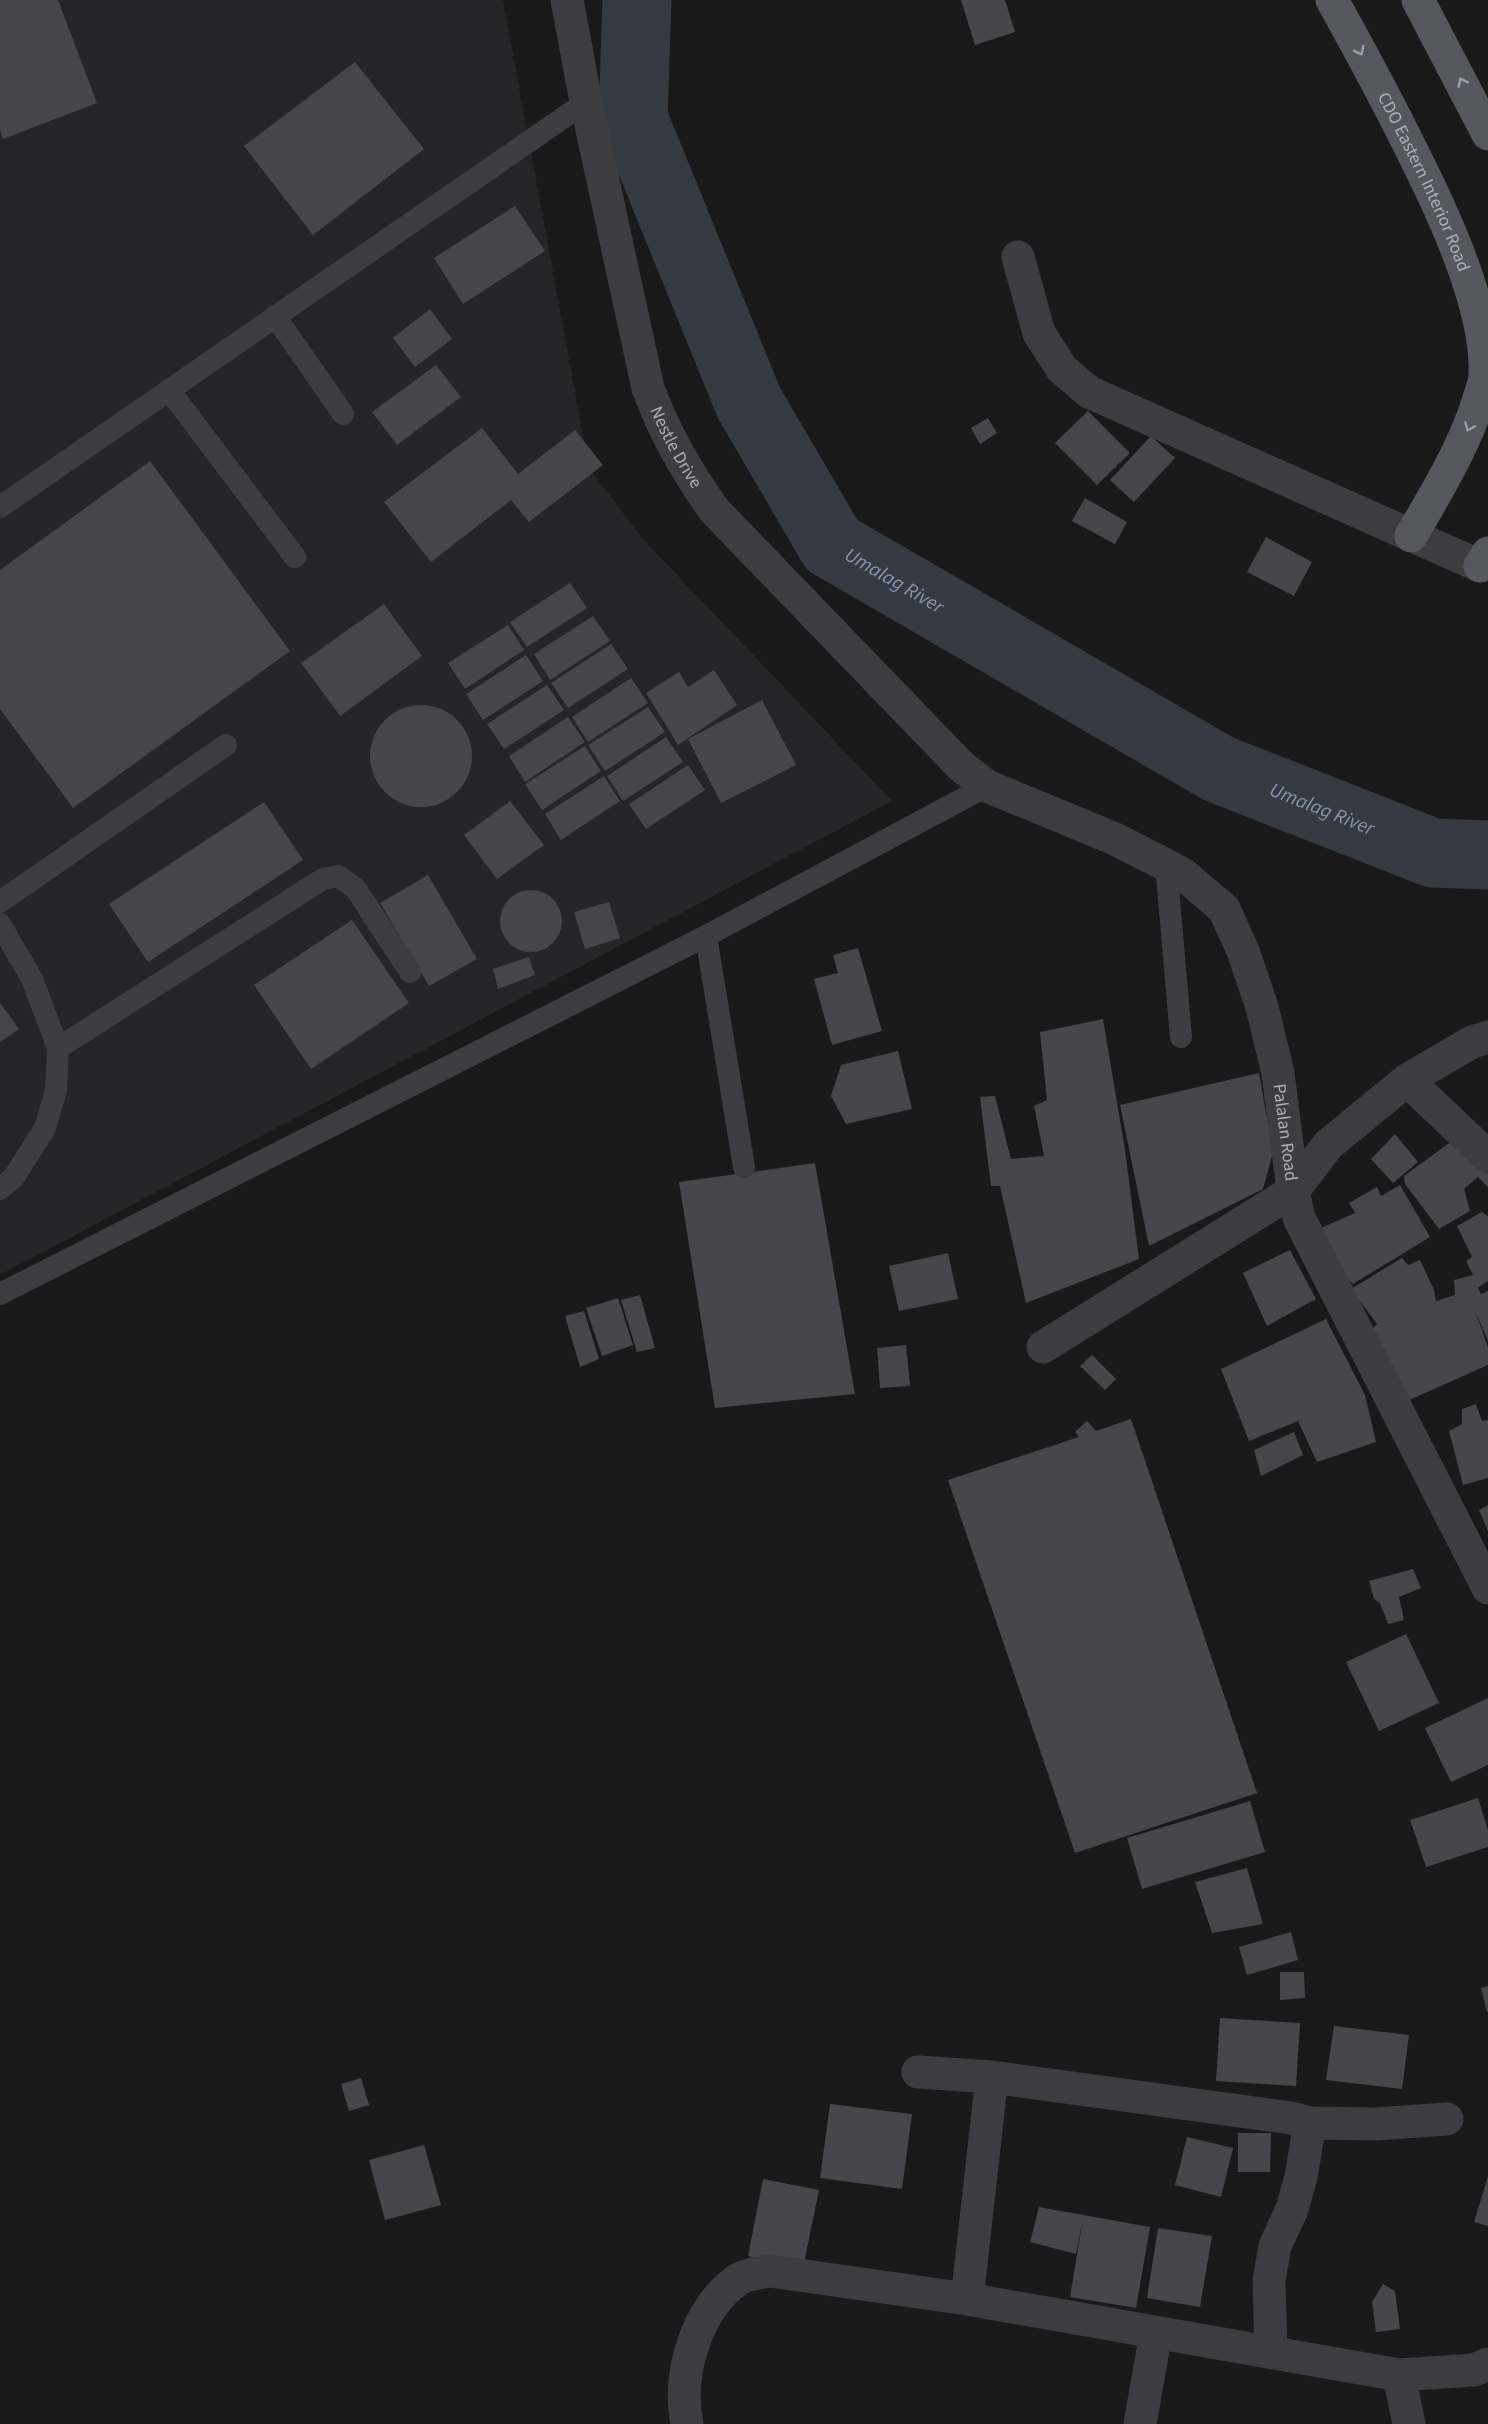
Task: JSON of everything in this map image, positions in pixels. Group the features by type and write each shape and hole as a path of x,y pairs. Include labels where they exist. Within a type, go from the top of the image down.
{"main road":[{"name":"CDO Eastern Interior Road","path":"1332,0 1386,99 1437,202 1466,269 1483,330 1485,376 1470,425 1442,483 1411,536"},
{"path":"1418,0 1488,134"}],"street":[{"name":"Nestle Drive","path":"567,0 586,102 648,388 662,426 686,470 714,510 962,767 987,786"},
{"path":"1018,257 1039,333 1062,369 1089,392 1411,536 1484,560"},
{"name":"Palalan Road","path":"987,786 1115,839 1166,864 1184,875 1224,909 1243,951 1262,1007 1278,1073 1293,1191 1299,1218 1488,1588"},
{"path":"1043,1347 1293,1191 1328,1145 1407,1080 1472,1042 1488,1037"},
{"path":"1407,1080 1488,1157"},
{"path":"918,2072 992,2077 1291,2118 1310,2123 1376,2124 1448,2119"},
{"path":"967,2300 992,2077"},
{"path":"1271,2352 1269,2280 1275,2246 1292,2209 1301,2177 1310,2123"},
{"path":"687,2424 684,2407 688,2364 701,2324 719,2296 741,2278 770,2271 967,2300 1399,2374 1474,2370 1488,2364"},
{"path":"1140,2424 1156,2333"},
{"path":"1399,2374 1409,2424"}],"lane":[{"path":"0,507 586,102"},
{"path":"275,316 343,414"},
{"path":"169,390 295,557"},
{"path":"0,902 226,745"},
{"path":"0,1294 706,936 987,786"},
{"path":"1166,864 1181,1037"},
{"path":"58,1048 323,879 338,876 356,890 410,972"},
{"path":"0,924 32,979 58,1048 56,1090 45,1128 14,1177 0,1189"},
{"path":"706,936 744,1167"}],"shaded area":[{"path":"0,0 503,0 589,468 642,538 892,801 0,1275"}],"building":[{"path":"0,0 58,0 97,103 3,139 0,130"},
{"path":"961,0 1005,0 1015,32 975,45"},
{"path":"355,62 424,149 313,235 244,146"},
{"path":"515,206 545,251 463,304 434,258"},
{"path":"430,309 452,339 415,367 393,338"},
{"path":"436,365 461,397 397,445 372,412"},
{"path":"1088,411 1130,453 1097,485 1055,443"},
{"path":"988,418 997,433 980,444 971,428"},
{"path":"482,428 518,474 575,430 603,465 529,522 511,500 431,562 384,502"},
{"path":"1151,436 1175,458 1134,502 1110,480"},
{"path":"150,461 290,651 73,808 0,709 0,570"},
{"path":"1085,498 1127,522 1115,544 1072,521"},
{"path":"1266,537 1312,562 1294,596 1247,572"},
{"path":"570,583 587,608 527,647 510,622"},
{"path":"384,604 422,656 340,716 301,663"},
{"path":"593,616 610,641 550,680 534,654"},
{"path":"508,625 524,650 465,689 448,663"},
{"path":"611,644 628,669 568,708 551,683"},
{"path":"526,655 543,681 483,720 466,694"},
{"path":"714,670 737,705 678,745 646,693 679,672 688,687"},
{"path":"631,678 648,703 588,742 572,717"},
{"path":"547,685 564,710 504,749 487,724"},
{"path":"762,700 796,765 721,803 688,739"},
{"path":"421,705 450,713 464,727 472,756 464,785 450,799 421,807 392,799 378,785 370,756 378,727 392,713"},
{"path":"648,707 665,732 605,771 588,745"},
{"path":"568,717 585,742 525,782 509,756"},
{"path":"666,737 683,762 623,801 607,776"},
{"path":"585,746 601,771 542,810 525,784"},
{"path":"688,765 705,790 646,829 629,804"},
{"path":"604,776 620,801 561,840 545,814"},
{"path":"510,801 544,845 497,879 464,835"},
{"path":"264,802 303,860 148,962 109,904"},
{"path":"428,875 477,959 429,986 380,903"},
{"path":"525,890 537,890 553,899 560,909 562,921 560,933 553,943 537,952 525,952 514,947 505,938 500,927 500,915 505,904 514,895"},
{"path":"609,902 620,938 585,949 574,912"},
{"path":"352,920 409,1003 311,1069 254,985"},
{"path":"858,948 882,1031 832,1045 814,979 838,973 833,955"},
{"path":"529,957 535,975 498,989 493,969"},
{"path":"0,1003 19,1029 0,1042"},
{"path":"1103,1019 1125,1150 1139,1259 1026,1303 1000,1186 991,1186 980,1097 995,1096 1011,1159 1044,1156 1034,1106 1047,1100 1040,1032"},
{"path":"898,1051 912,1109 846,1124 831,1096 841,1065"},
{"path":"1259,1073 1273,1153 1263,1189 1149,1246 1120,1105"},
{"path":"1395,1134 1418,1162 1393,1183 1371,1159"},
{"path":"1460,1135 1488,1167 1488,1187 1478,1177 1464,1189 1470,1211 1439,1229 1405,1184 1404,1176"},
{"path":"815,1163 855,1394 715,1408 679,1182"},
{"path":"1400,1185 1430,1237 1353,1284 1334,1267 1321,1228 1355,1213 1349,1203 1377,1187 1381,1196"},
{"path":"1482,1212 1488,1216 1488,1281 1478,1288 1481,1294 1488,1291 1488,1341 1475,1311 1488,1347 1488,1365 1407,1401 1371,1330 1377,1324 1351,1289 1402,1258 1408,1265 1420,1260 1434,1290 1436,1301 1455,1295 1454,1280 1473,1275 1466,1261 1472,1257 1457,1226"},
{"path":"1290,1250 1316,1299 1267,1326 1243,1273"},
{"path":"948,1253 958,1299 899,1311 889,1266"},
{"path":"640,1295 655,1348 637,1352 621,1300"},
{"path":"618,1298 633,1345 602,1356 586,1308"},
{"path":"584,1311 599,1359 580,1367 565,1316"},
{"path":"1326,1319 1365,1395 1376,1442 1317,1462 1298,1421 1249,1441 1221,1369"},
{"path":"906,1345 910,1386 880,1388 877,1348"},
{"path":"1092,1355 1116,1379 1105,1390 1080,1366"},
{"path":"1476,1404 1482,1421 1488,1420 1488,1478 1463,1485 1449,1431 1462,1424 1462,1409"},
{"path":"1131,1419 1257,1793 1075,1853 948,1480 1079,1437 1075,1432 1087,1421 1096,1431"},
{"path":"1294,1432 1303,1455 1261,1476 1254,1450"},
{"path":"1488,1505 1488,1531 1479,1510"},
{"path":"1413,1569 1421,1588 1399,1597 1404,1620 1388,1624 1380,1603 1374,1599 1369,1581"},
{"path":"1406,1634 1439,1703 1379,1731 1346,1662"},
{"path":"1488,1698 1488,1765 1451,1782 1425,1728"},
{"path":"1478,1798 1488,1830 1488,1847 1426,1867 1410,1820"},
{"path":"1250,1801 1265,1852 1142,1889 1127,1838"},
{"path":"1247,1868 1263,1924 1212,1933 1195,1882"},
{"path":"1291,1932 1298,1960 1247,1975 1239,1947"},
{"path":"1280,1972 1304,1972 1305,1998 1280,2000"},
{"path":"1488,1986 1488,2012 1487,2012 1481,1988"},
{"path":"1220,2018 1300,2023 1296,2086 1216,2081"},
{"path":"1334,2026 1409,2035 1402,2089 1326,2080"},
{"path":"361,2078 369,2105 349,2111 341,2084"},
{"path":"830,2104 912,2114 902,2189 820,2178"},
{"path":"1238,2133 1271,2133 1270,2172 1238,2172"},
{"path":"1187,2137 1233,2148 1221,2197 1175,2185"},
{"path":"424,2145 441,2205 385,2220 369,2160"},
{"path":"1488,2176 1488,2226 1474,2222"},
{"path":"763,2179 819,2190 803,2268 748,2256"},
{"path":"1039,2207 1150,2227 1136,2308 1070,2297 1083,2218 1076,2254 1030,2242"},
{"path":"1158,2228 1212,2236 1200,2307 1147,2298"},
{"path":"1383,2284 1395,2291 1400,2329 1376,2332 1372,2302"}],"waterway":[{"name":"Umalag River","path":"637,0 633,118 749,403 832,545 1219,769 1433,853 1488,855"}]}
